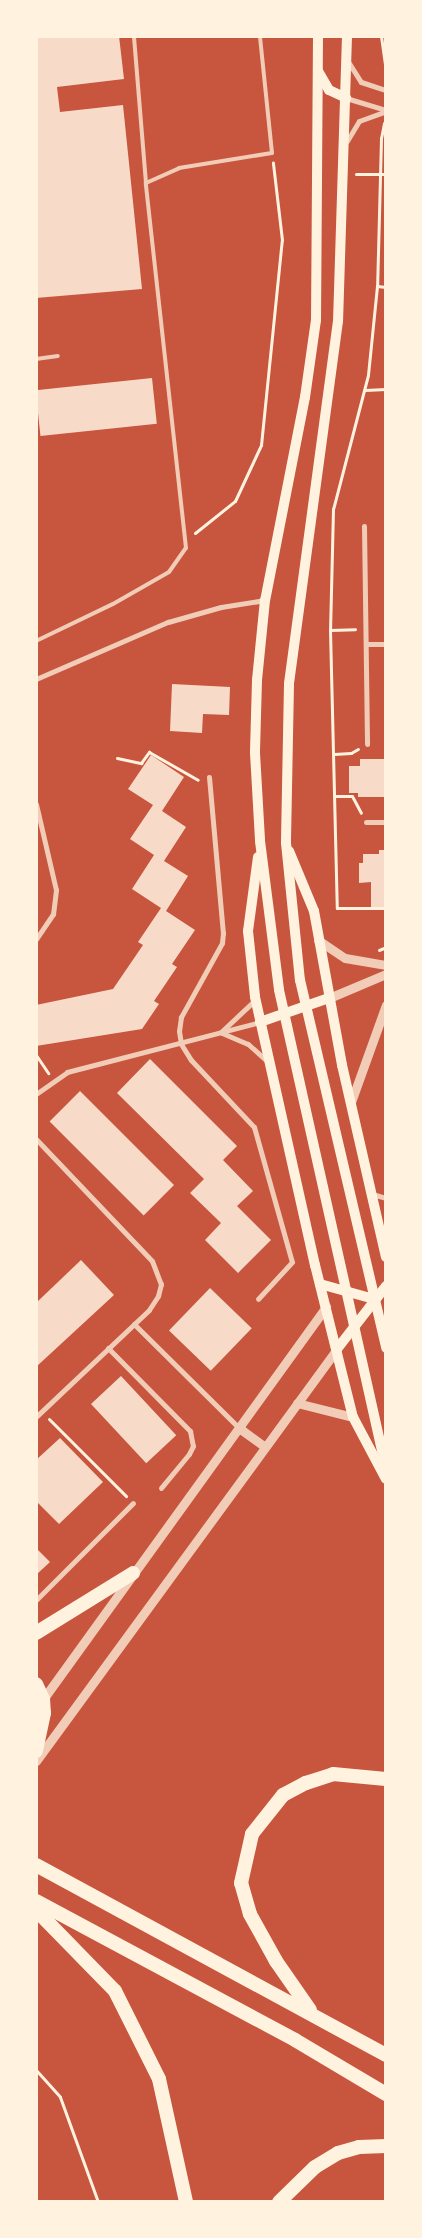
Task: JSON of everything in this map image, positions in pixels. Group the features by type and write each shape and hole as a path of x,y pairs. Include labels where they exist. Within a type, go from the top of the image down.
{"highway":[{"path":"36,1633 133,1573"},
{"path":"36,1684 40,1704 36,1750"},
{"path":"312,2012 276,1961 250,1914 241,1883 244,1859 252,1834 283,1795 332,1774 386,1779"},
{"path":"36,1865 312,2012 386,2054"},
{"path":"36,1900 295,2040 386,2094"},
{"path":"36,1910 115,1990 159,2079 186,2202"},
{"path":"279,2202 315,2167 338,2153 359,2147 386,2146"}],"main road":[{"path":"318,36 316,320 305,397 265,600 255,753 260,841 284,1014 386,1470"},
{"path":"347,36 345,146 334,359 289,684 286,843 300,980 386,1348"},
{"path":"317,70 330,90 346,98"},
{"path":"260,841 248,931 256,1000 268,1063 353,1417 386,1479"},
{"path":"286,843 314,911 329,998 386,1257"},
{"path":"260,1022 329,998"},
{"path":"320,1284 374,1299"},
{"path":"336,1349 386,1286"}],"street":[{"path":"347,58 361,82 386,90"},
{"path":"346,98 386,110"},
{"path":"345,146 350,132 360,121 386,110"},
{"path":"364,526 367,744"},
{"path":"36,679 168,622 206,610 265,600"},
{"path":"366,644 386,644"},
{"path":"209,777 223,934 222,942 181,1017 181,1044 191,1060 254,1127 292,1262 258,1299"},
{"path":"36,804 56,881 53,914 36,939"},
{"path":"366,822 386,822"},
{"path":"318,940 345,958 386,965"},
{"path":"329,998 386,974"},
{"path":"221,1033 256,1000"},
{"path":"351,1102 386,1005"},
{"path":"36,1094 52,1080 68,1072 260,1022"},
{"path":"221,1033 248,1044 268,1063"},
{"path":"36,1139 152,1261 160,1278 160,1291 149,1310 36,1417"},
{"path":"372,1194 386,1198"},
{"path":"40,1704 326,1307"},
{"path":"134,1324 239,1428 265,1447"},
{"path":"108,1348 190,1431 193,1446 189,1454 161,1488"},
{"path":"36,1761 336,1349"},
{"path":"297,1403 353,1417"},
{"path":"36,1600 133,1503"}],"lane":[{"path":"36,641 113,604 169,572 186,548 146,183 134,36"},
{"path":"146,183 179,168 272,153 260,36"},
{"path":"36,359 58,356"}],"path":[{"path":"381,36 386,72"},
{"path":"185,541 235,501 261,445 282,240 272,153"},
{"path":"380,174 386,174"},
{"path":"377,286 386,287"},
{"path":"365,390 386,389"},
{"path":"330,630 366,629"},
{"path":"334,754 351,753 367,744"},
{"path":"117,758 141,763 149,752 211,788"},
{"path":"335,796 352,796 366,822"},
{"path":"36,1055 52,1080"},
{"path":"45,1422 49,1418 133,1503"},
{"path":"36,2070 60,2097 98,2202"}],"building":[{"path":"36,36 119,36 124,79 57,87 60,112 123,105 142,289 36,298"},
{"path":"152,378 157,424 40,436 36,390"},
{"path":"172,684 230,687 229,715 203,714 202,733 170,731"},
{"path":"151,755 184,777 162,811 186,827 164,861 188,876 166,911 195,930 172,964 177,967 154,1001 159,1004 142,1029 36,1046 36,1005 113,989 143,945 138,942 161,908 132,889 154,855 130,839 153,805 128,789"},
{"path":"360,759 384,759 386,797 358,797 358,793 349,793 349,766 360,766"},
{"path":"379,850 386,850 386,907 371,907 371,882 359,883 359,863 363,863 363,854 379,854"},
{"path":"150,1059 237,1146 223,1160 253,1191 237,1206 271,1240 238,1273 205,1240 221,1223 190,1193 204,1179 117,1093"},
{"path":"80,1091 174,1185 144,1215 50,1121"},
{"path":"81,1260 114,1295 36,1367 36,1303"},
{"path":"210,1288 252,1328 211,1371 169,1330"},
{"path":"121,1376 176,1435 146,1463 91,1404"},
{"path":"60,1438 103,1482 59,1524 36,1501 36,1460"},
{"path":"36,1548 50,1562 36,1575"}]}
